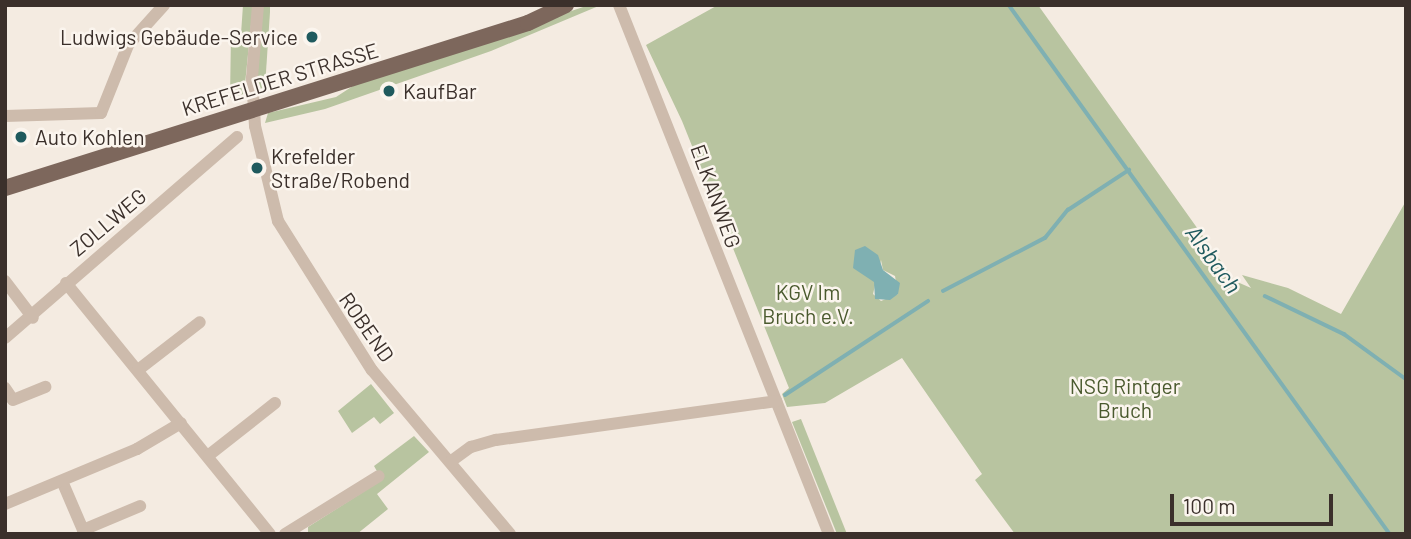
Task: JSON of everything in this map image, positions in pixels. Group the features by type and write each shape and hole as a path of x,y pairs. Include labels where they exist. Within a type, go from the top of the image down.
{"main road":[{"name":"KREFELDER STRASSE","path":"5,188 528,23 566,5"}],"street":[{"path":"5,116 101,113 128,45 164,5"},
{"name":"ROBEND","path":"258,5 251,78 256,136 278,221 372,370 510,534"},
{"name":"ELKANWEG","path":"619,5 829,534"},
{"name":"ZOLLWEG","path":"5,338 33,318 66,283 237,136"},
{"path":"5,281 33,318"},
{"path":"66,283 209,455 270,534"},
{"path":"138,370 200,321"},
{"path":"5,388 9,402 45,387"},
{"path":"450,462 471,447 496,440 776,401"},
{"path":"209,455 275,402"},
{"path":"5,504 137,449 181,423"},
{"path":"293,532 379,476"},
{"path":"62,481 78,532 140,506"}],"green space":[{"path":"243,5 253,5 244,94 230,98 231,33 241,34"},
{"path":"263,5 270,5 270,12 265,87 260,89 256,76"},
{"path":"589,5 601,5 491,51 325,109 265,123 268,113 336,97 356,84"},
{"path":"718,5 1038,5 1235,281 1251,288 1242,275 1288,288 1341,314 1406,201 1406,534 1015,534 975,480 982,474 902,358 825,403 787,407 782,394 789,388 682,121 646,45","holes":["881,260 883,270 895,276 898,294 881,301 873,294"]},
{"path":"371,384 394,413 380,424 374,417 352,433 338,411"},
{"path":"801,419 847,534 837,534 792,422"},
{"path":"414,436 429,452 377,494 388,509 357,534 308,534 308,527 382,480 374,466"}],"water":[{"path":"865,246 878,255 883,270 900,283 898,294 890,300 875,299 874,282 853,268 855,250"}],"waterway":[{"name":"Alsbach","path":"1009,5 1390,534"},
{"path":"943,291 1045,238 1068,210 1129,170"},
{"path":"1265,296 1344,334 1406,379"},
{"path":"785,395 928,301"}],"place":[{"name":"Ludwigs Gebäude-Service","path":"312,37"},
{"name":"KaufBar","path":"389,91"},
{"name":"Auto Kohlen","path":"21,137"},
{"name":"Krefelder Straße/Robend","path":"257,168"}],"park label":[{"name":"KGV Im Bruch e.V.","path":"808,304"},
{"name":"NSG Rintger Bruch","path":"1125,398"}]}
